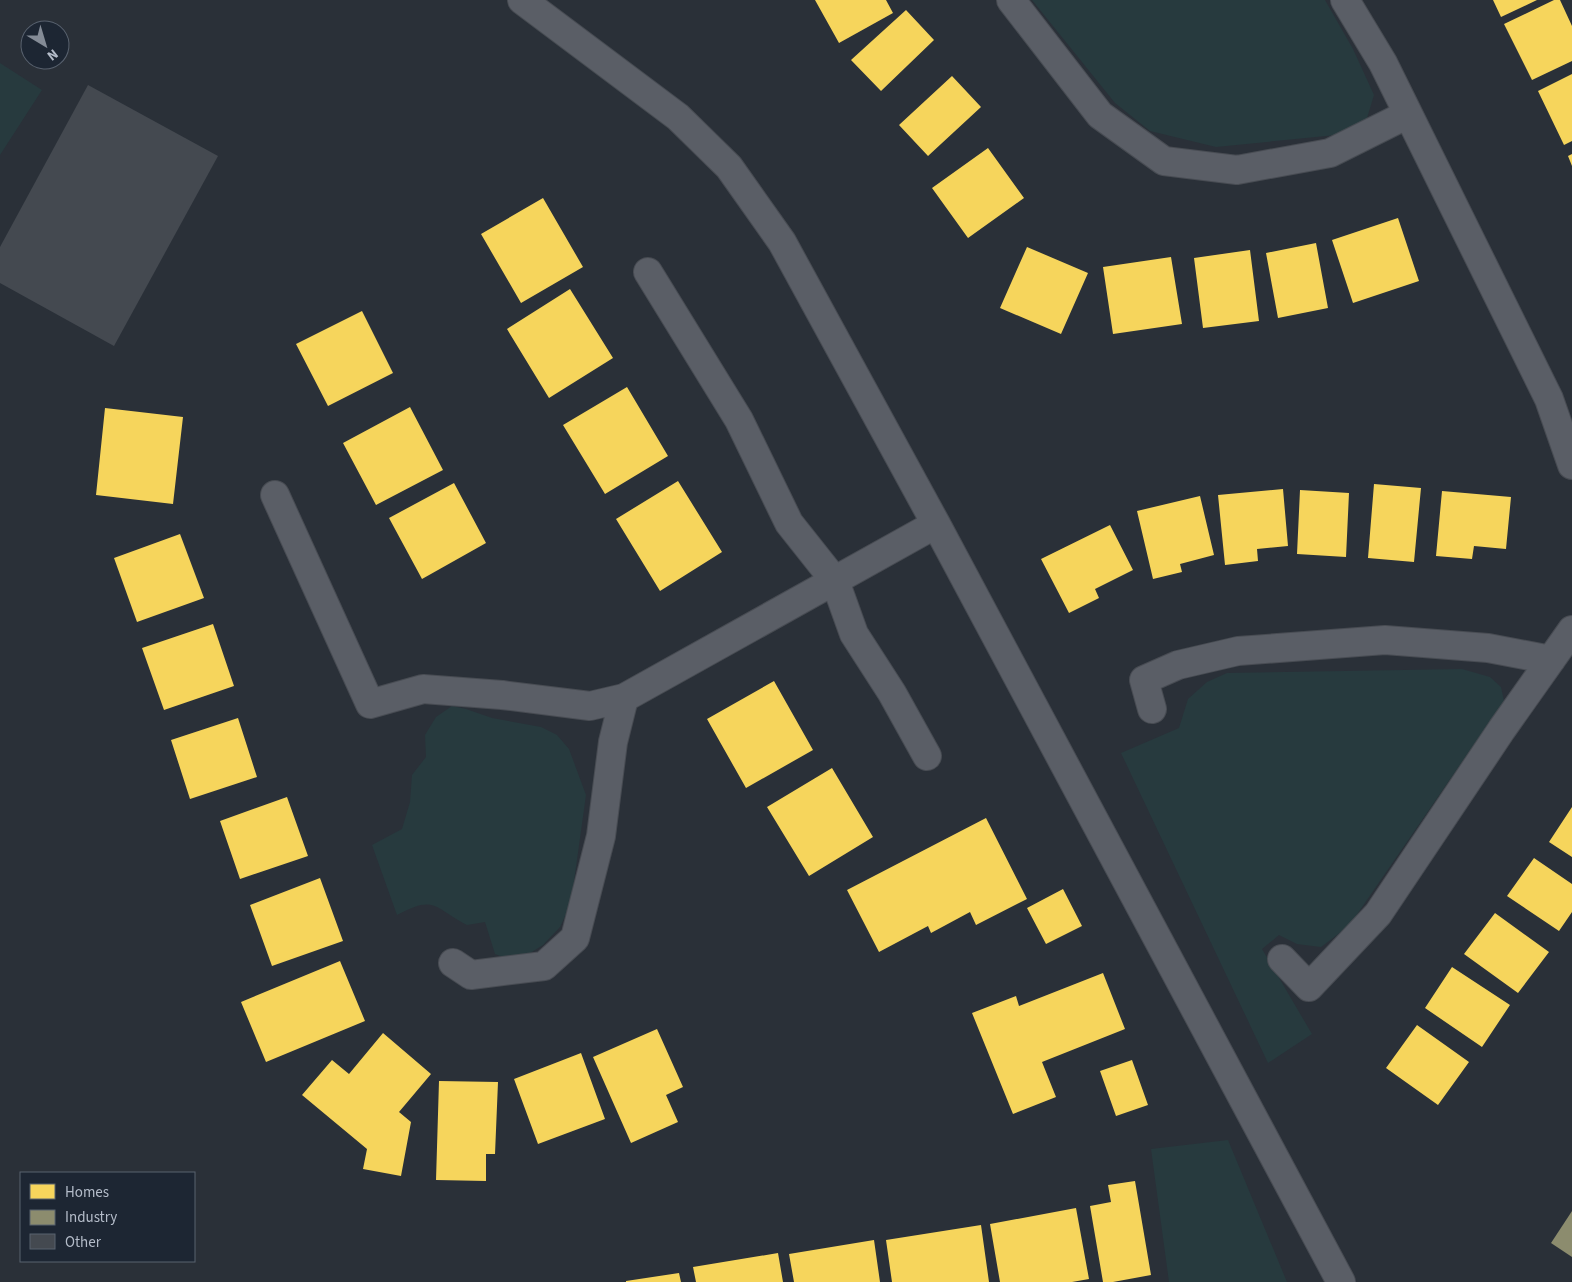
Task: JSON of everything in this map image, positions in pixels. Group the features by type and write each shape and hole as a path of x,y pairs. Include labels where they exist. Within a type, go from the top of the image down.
{"street":[{"path":"522,0 678,118 729,167 782,242 936,524 1123,878 1341,1282"},
{"path":"1010,0 1100,115 1164,161 1237,170 1330,153 1408,114"},
{"path":"1345,0 1383,63 1549,399 1572,465"},
{"path":"648,272 739,420 789,523 835,581 854,634 892,693 926,756"},
{"path":"275,495 370,704 423,689 502,695 590,706 624,698 936,524"},
{"path":"1282,959 1310,987 1329,964 1378,914 1502,729 1572,630"},
{"path":"1152,709 1144,680 1178,665 1238,651 1385,640 1488,648 1551,660"},
{"path":"453,963 471,975 544,966 575,938 601,836 612,742 624,698"}],"green space":[{"path":"1032,0 1325,0 1353,49 1374,95 1367,118 1346,134 1216,147 1150,131 1115,103"},
{"path":"0,63 42,90 0,155"},
{"path":"1462,669 1490,677 1501,687 1504,701 1349,926 1321,947 1297,944 1279,935 1262,949 1312,1034 1268,1063 1121,753 1179,728 1188,699 1207,682 1227,673"},
{"path":"452,706 492,718 541,727 557,735 569,749 586,795 571,903 560,927 543,945 522,958 511,960 495,954 485,922 467,925 441,909 428,904 420,905 397,915 372,845 402,829 410,802 412,775 426,757 425,735 436,717"},
{"path":"1228,1140 1287,1282 1169,1282 1151,1149"}],"building: Homes":[{"path":"815,0 886,0 893,13 839,43"},
{"path":"1493,0 1537,0 1501,17"},
{"path":"1554,0 1560,0 1572,26 1572,61 1532,80 1504,24"},
{"path":"906,10 934,40 881,91 851,60"},
{"path":"1572,74 1572,141 1564,145 1538,91"},
{"path":"952,76 981,107 928,156 899,125"},
{"path":"988,148 1024,198 968,238 932,188"},
{"path":"1572,154 1572,166 1568,156"},
{"path":"543,198 583,267 521,303 481,234"},
{"path":"1398,218 1419,281 1353,303 1332,240"},
{"path":"1316,243 1328,308 1278,318 1266,253"},
{"path":"1027,247 1088,273 1061,334 1000,308"},
{"path":"1250,250 1259,321 1203,328 1194,258"},
{"path":"1171,257 1182,324 1113,334 1103,267"},
{"path":"570,289 613,358 549,398 507,329"},
{"path":"362,311 393,373 328,406 296,344"},
{"path":"627,387 668,456 605,494 563,425"},
{"path":"410,407 443,470 376,505 343,443"},
{"path":"105,408 183,417 173,504 96,495"},
{"path":"678,481 722,552 660,591 616,519"},
{"path":"454,483 486,543 422,579 389,518"},
{"path":"1374,484 1421,488 1414,562 1368,558"},
{"path":"1283,489 1288,546 1257,549 1258,561 1225,565 1218,495"},
{"path":"1300,490 1349,493 1346,557 1297,554"},
{"path":"1442,491 1511,497 1506,549 1474,546 1472,559 1436,556"},
{"path":"1200,496 1214,555 1180,564 1182,572 1153,579 1137,511"},
{"path":"1110,525 1133,570 1095,589 1099,598 1069,613 1041,559"},
{"path":"180,534 204,598 137,622 114,558"},
{"path":"213,624 234,686 164,710 142,648"},
{"path":"774,681 813,750 746,788 707,719"},
{"path":"238,718 257,777 190,799 171,740"},
{"path":"832,768 873,837 809,876 767,807"},
{"path":"287,797 308,856 240,879 220,821"},
{"path":"1572,807 1572,857 1549,842"},
{"path":"986,818 1027,899 976,925 970,912 931,933 928,926 879,952 847,890"},
{"path":"1534,858 1572,884 1572,912 1559,931 1507,896"},
{"path":"320,878 343,941 272,966 250,905"},
{"path":"1063,889 1082,926 1046,944 1027,908"},
{"path":"1495,913 1549,952 1518,993 1464,954"},
{"path":"340,961 365,1021 266,1062 241,1002"},
{"path":"1452,967 1510,1005 1482,1047 1425,1008"},
{"path":"1103,973 1125,1029 1042,1062 1056,1097 1013,1114 972,1013 1016,996 1019,1006"},
{"path":"1417,1025 1469,1062 1438,1105 1386,1068"},
{"path":"657,1029 683,1087 666,1095 678,1122 631,1143 593,1057"},
{"path":"383,1033 431,1074 399,1112 411,1122 401,1176 363,1169 367,1149 302,1095 332,1060 349,1074"},
{"path":"581,1053 605,1119 538,1144 514,1079"},
{"path":"1132,1060 1148,1105 1116,1116 1100,1071"},
{"path":"439,1081 498,1082 495,1154 486,1154 486,1181 436,1180"},
{"path":"1135,1181 1151,1275 1103,1282 1090,1206 1111,1202 1108,1185"},
{"path":"1076,1208 1089,1279 1072,1282 1000,1282 990,1224"},
{"path":"981,1225 989,1282 892,1282 886,1240"},
{"path":"874,1240 880,1282 794,1282 789,1254"},
{"path":"778,1253 783,1282 696,1282 693,1267"},
{"path":"679,1273 681,1282 626,1282 626,1281"}],"building: Industry":[{"path":"1572,1211 1572,1257 1551,1243"}],"building: Other":[{"path":"88,85 218,156 114,346 0,283 0,247"}]}
